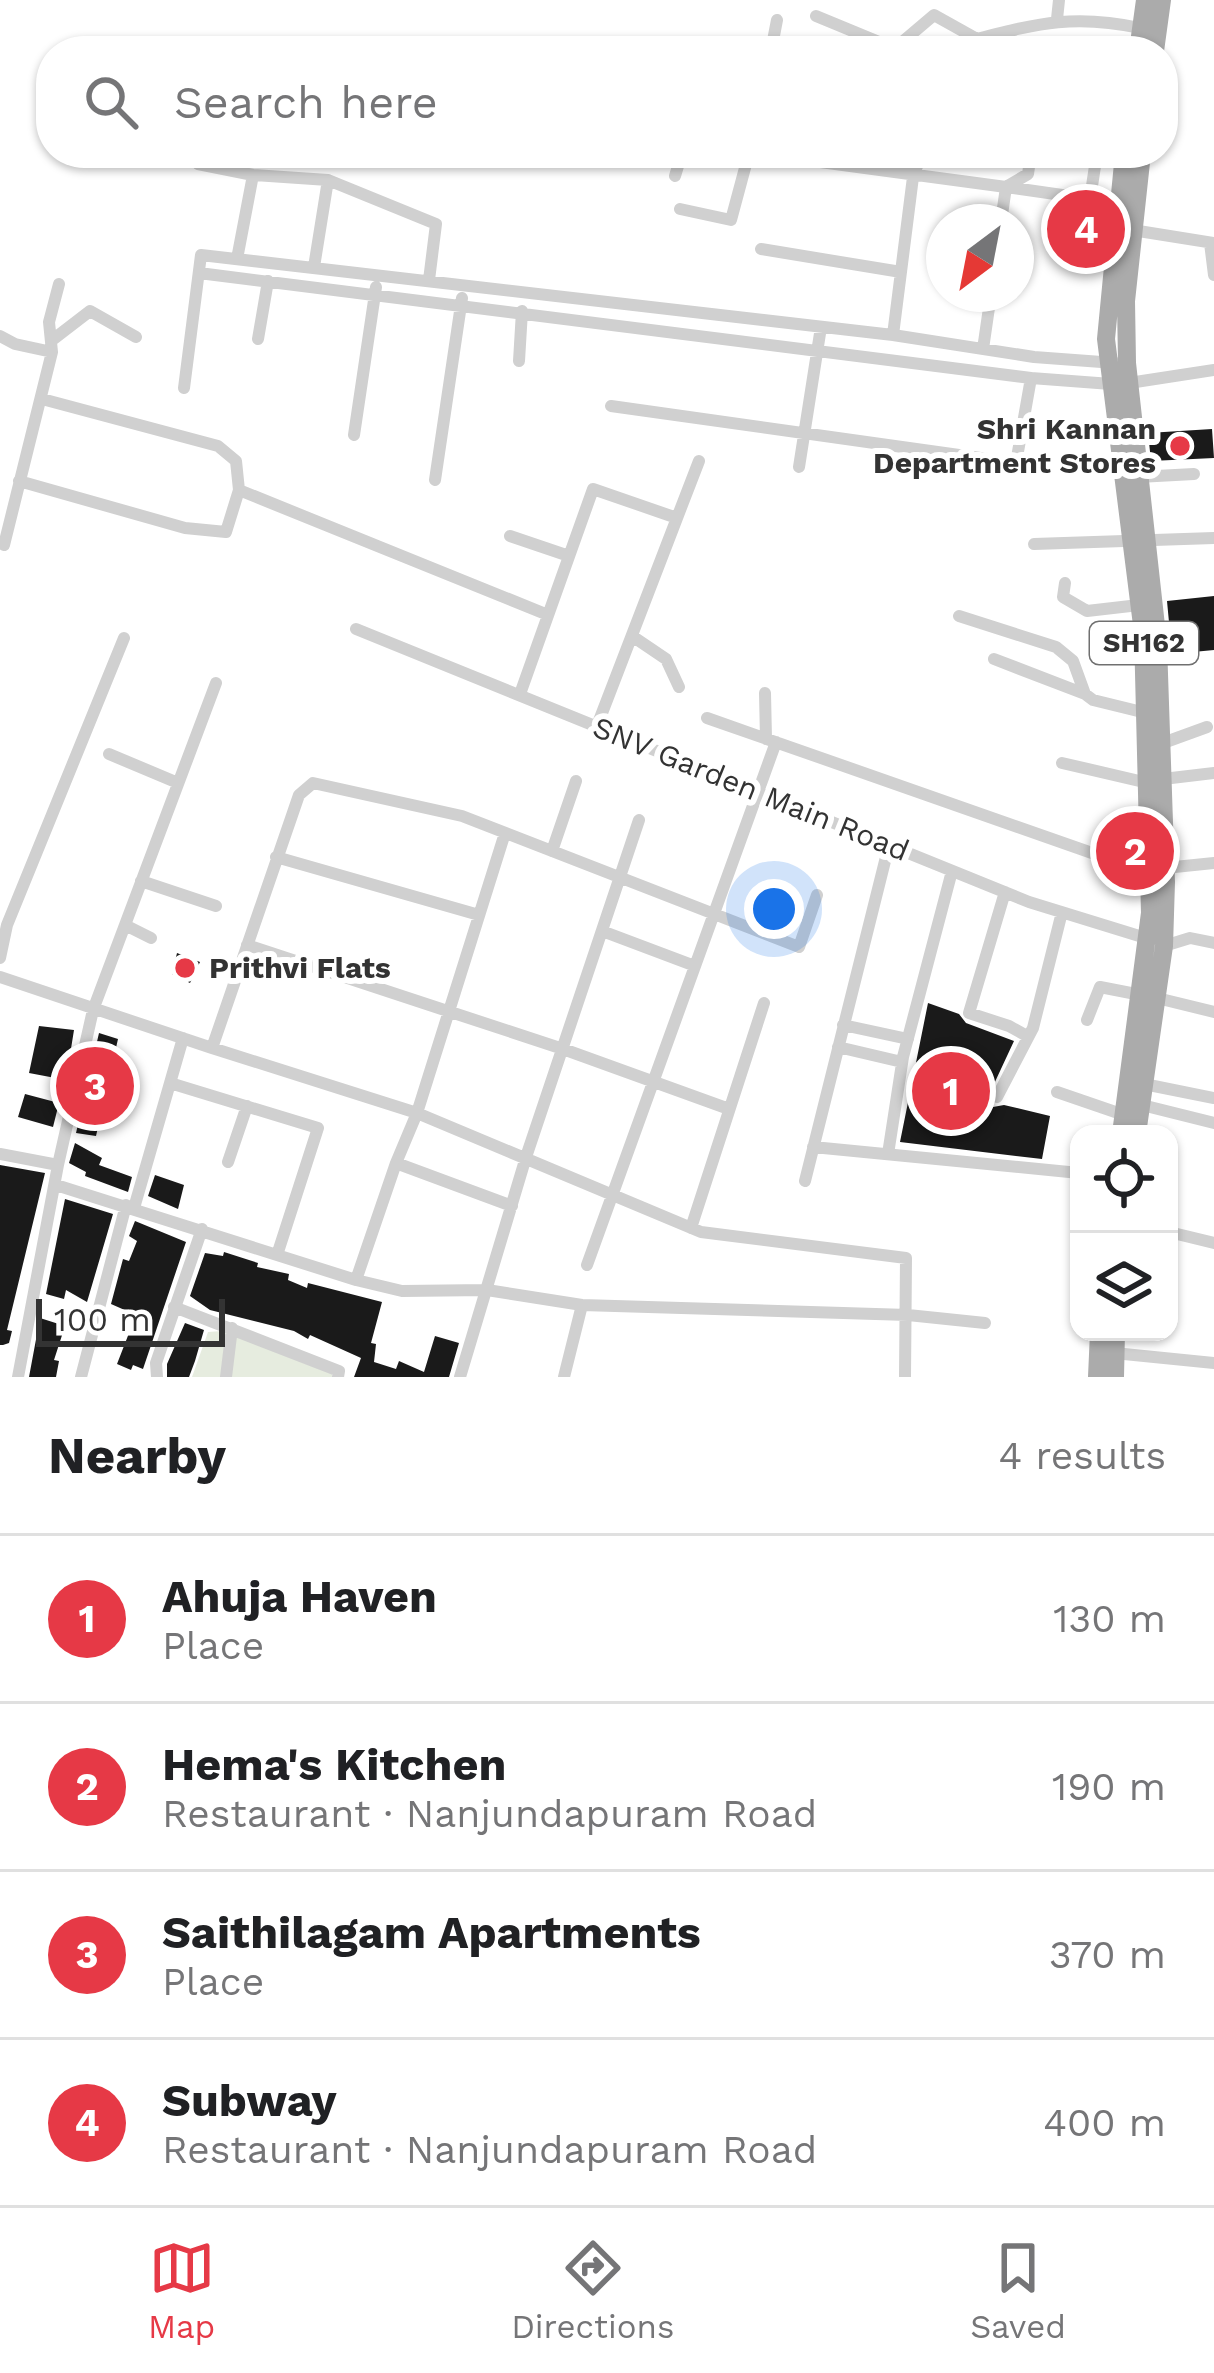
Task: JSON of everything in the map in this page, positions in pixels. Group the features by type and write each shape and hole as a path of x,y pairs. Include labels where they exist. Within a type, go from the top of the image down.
{"main road":[{"path":"1139,36 1144,0"},
{"path":"1157,36 1162,0"},
{"name":"SH162","path":"1124,168 1124,229"},
{"name":"SH162","path":"1129,1118 1157,943 1156,781 1139,605 1138,477 1106,308 1138,168"},
{"name":"SH162","path":"1119,373 1138,539 1159,644 1163,743 1156,781"},
{"path":"1097,1377 1104,1346"},
{"path":"1104,1346 1115,1377"}],"street":[{"path":"1057,19 1060,0"},
{"path":"909,36 934,15 972,36"},
{"path":"816,16 864,36"},
{"path":"989,36 1057,19 1140,28"},
{"path":"774,36 778,20"},
{"path":"218,168 328,180 436,224 429,280"},
{"path":"675,176 677,168"},
{"path":"680,209 731,220 747,168"},
{"path":"865,168 1090,199 1094,168"},
{"path":"893,335 917,168"},
{"path":"1006,187 1028,174 1029,168"},
{"path":"237,259 254,175"},
{"path":"314,267 328,180"},
{"path":"1004,204 1006,187"},
{"path":"1124,229 1212,243 1214,275"},
{"path":"761,249 902,272"},
{"path":"184,388 201,255 893,335 1119,373"},
{"path":"199,273 1031,378 1214,370"},
{"path":"355,435 377,274"},
{"path":"259,339 268,281"},
{"path":"4,545 42,399 52,346 49,322 59,284"},
{"path":"435,480 464,284"},
{"path":"0,336 15,344 52,346 90,311 136,337"},
{"path":"519,361 522,311"},
{"path":"983,349 988,312"},
{"path":"799,467 821,327"},
{"path":"611,406 1016,463 1031,378"},
{"path":"19,481 185,528 226,532 239,490 236,461 218,446 42,399"},
{"path":"597,726 699,460"},
{"path":"1138,477 1194,474"},
{"path":"520,694 593,489 677,518"},
{"path":"239,490 548,615"},
{"path":"510,536 569,556"},
{"path":"1034,544 1214,538"},
{"path":"1065,583 1063,597 1087,611 1139,605"},
{"path":"959,616 1056,647 1073,661 1085,694"},
{"name":"SNV Garden Main Road","path":"356,628 1005,892 1157,943"},
{"path":"632,636 666,659 679,687"},
{"path":"0,958 7,925 124,638"},
{"path":"994,659 1100,704 1146,713"},
{"path":"18,1377 58,1165 94,1010 215,683"},
{"path":"587,1265 759,795 771,740 765,693"},
{"path":"707,718 1157,870 1214,863"},
{"path":"1163,743 1207,727"},
{"path":"109,754 178,782"},
{"path":"1062,763 1156,781 1214,773"},
{"path":"552,851 575,782"},
{"path":"212,1048 299,795 313,783 462,816 799,947 817,896"},
{"path":"460,1377 526,1157 639,820"},
{"path":"356,1280 417,1113 505,833"},
{"path":"805,1181 889,845"},
{"path":"276,857 479,915"},
{"path":"888,1154 902,1063 952,871"},
{"path":"141,881 216,906"},
{"path":"1005,892 969,1013 1027,1036"},
{"path":"997,1097 1033,1028 1062,912"},
{"path":"125,925 151,938"},
{"path":"602,931 695,966"},
{"path":"1157,943 1190,938 1214,943"},
{"path":"247,945 730,1109"},
{"path":"0,977 417,1113 691,1228 906,1258 905,1377"},
{"path":"1088,1020 1100,986 1214,1012"},
{"path":"691,1228 764,1003"},
{"path":"843,1025 908,1039"},
{"path":"80,1377 183,1038"},
{"path":"838,1047 902,1063"},
{"path":"1137,1082 1214,1098"},
{"path":"170,1083 318,1128 278,1252"},
{"path":"1057,1092 1129,1118 1214,1123"},
{"path":"228,1162 247,1106"},
{"path":"813,1147 1070,1171"},
{"path":"0,1154 58,1165"},
{"path":"396,1163 512,1206"},
{"path":"56,1185 402,1291 487,1290 582,1305 908,1315 985,1323"},
{"path":"157,1377 156,1363 202,1229"},
{"path":"1173,1233 1214,1243"},
{"path":"564,1377 582,1305"},
{"path":"174,1307 339,1371 338,1377"},
{"path":"226,1377 232,1328"},
{"path":"1104,1346 1214,1364"}],"shaded area":[{"path":"222,1331 332,1377 192,1377 208,1332"}],"building":[{"path":"1072,207 1098,207 1090,268 1065,267"},
{"name":"Shri Kannan Department Stores","path":"1212,429 1214,458 1151,461 1148,433"},
{"path":"1214,596 1214,650 1172,654 1167,601"},
{"name":"Prithvi Flats","path":"177,953 200,962 190,983 172,974"},
{"path":"928,1003 1014,1041 987,1099 993,1107 1004,1105 1050,1116 1042,1159 900,1142"},
{"path":"39,1026 74,1030 66,1080 29,1073"},
{"path":"99,1033 118,1039 96,1136 76,1133"},
{"path":"25,1094 59,1103 53,1127 18,1117"},
{"path":"75,1143 102,1158 99,1165 132,1177 128,1192 85,1176 86,1172 69,1163"},
{"path":"0,1165 45,1173 7,1330 12,1331 9,1343 3,1345 0,1345"},
{"path":"155,1175 184,1185 178,1209 148,1196"},
{"path":"65,1199 113,1214 87,1302 66,1290 64,1299 46,1294"},
{"path":"135,1221 186,1242 143,1369 133,1365 131,1370 117,1364 136,1315 111,1304 123,1259 129,1261 137,1241 129,1236"},
{"path":"224,1252 258,1263 257,1267 289,1274 288,1280 307,1288 308,1283 382,1302 371,1343 376,1344 374,1362 396,1369 399,1361 424,1372 435,1336 459,1343 449,1377 354,1377 361,1358 310,1335 308,1339 294,1331 210,1310 190,1296 205,1253 223,1256"},
{"path":"40,1318 65,1326 54,1360 59,1361 56,1377 29,1377"},
{"path":"185,1323 204,1330 195,1361 189,1377 167,1377 167,1364"}],"place":[{"name":"Subway","path":"1086,229"},
{"name":"Shri Kannan Department Stores","path":"1180,446"},
{"name":"Hema's Kitchen","path":"1135,851"},
{"name":"Prithvi Flats","path":"185,968"},
{"name":"Saithilagam Apartments","path":"95,1086"},
{"name":"Ahuja Haven","path":"951,1091"}]}
